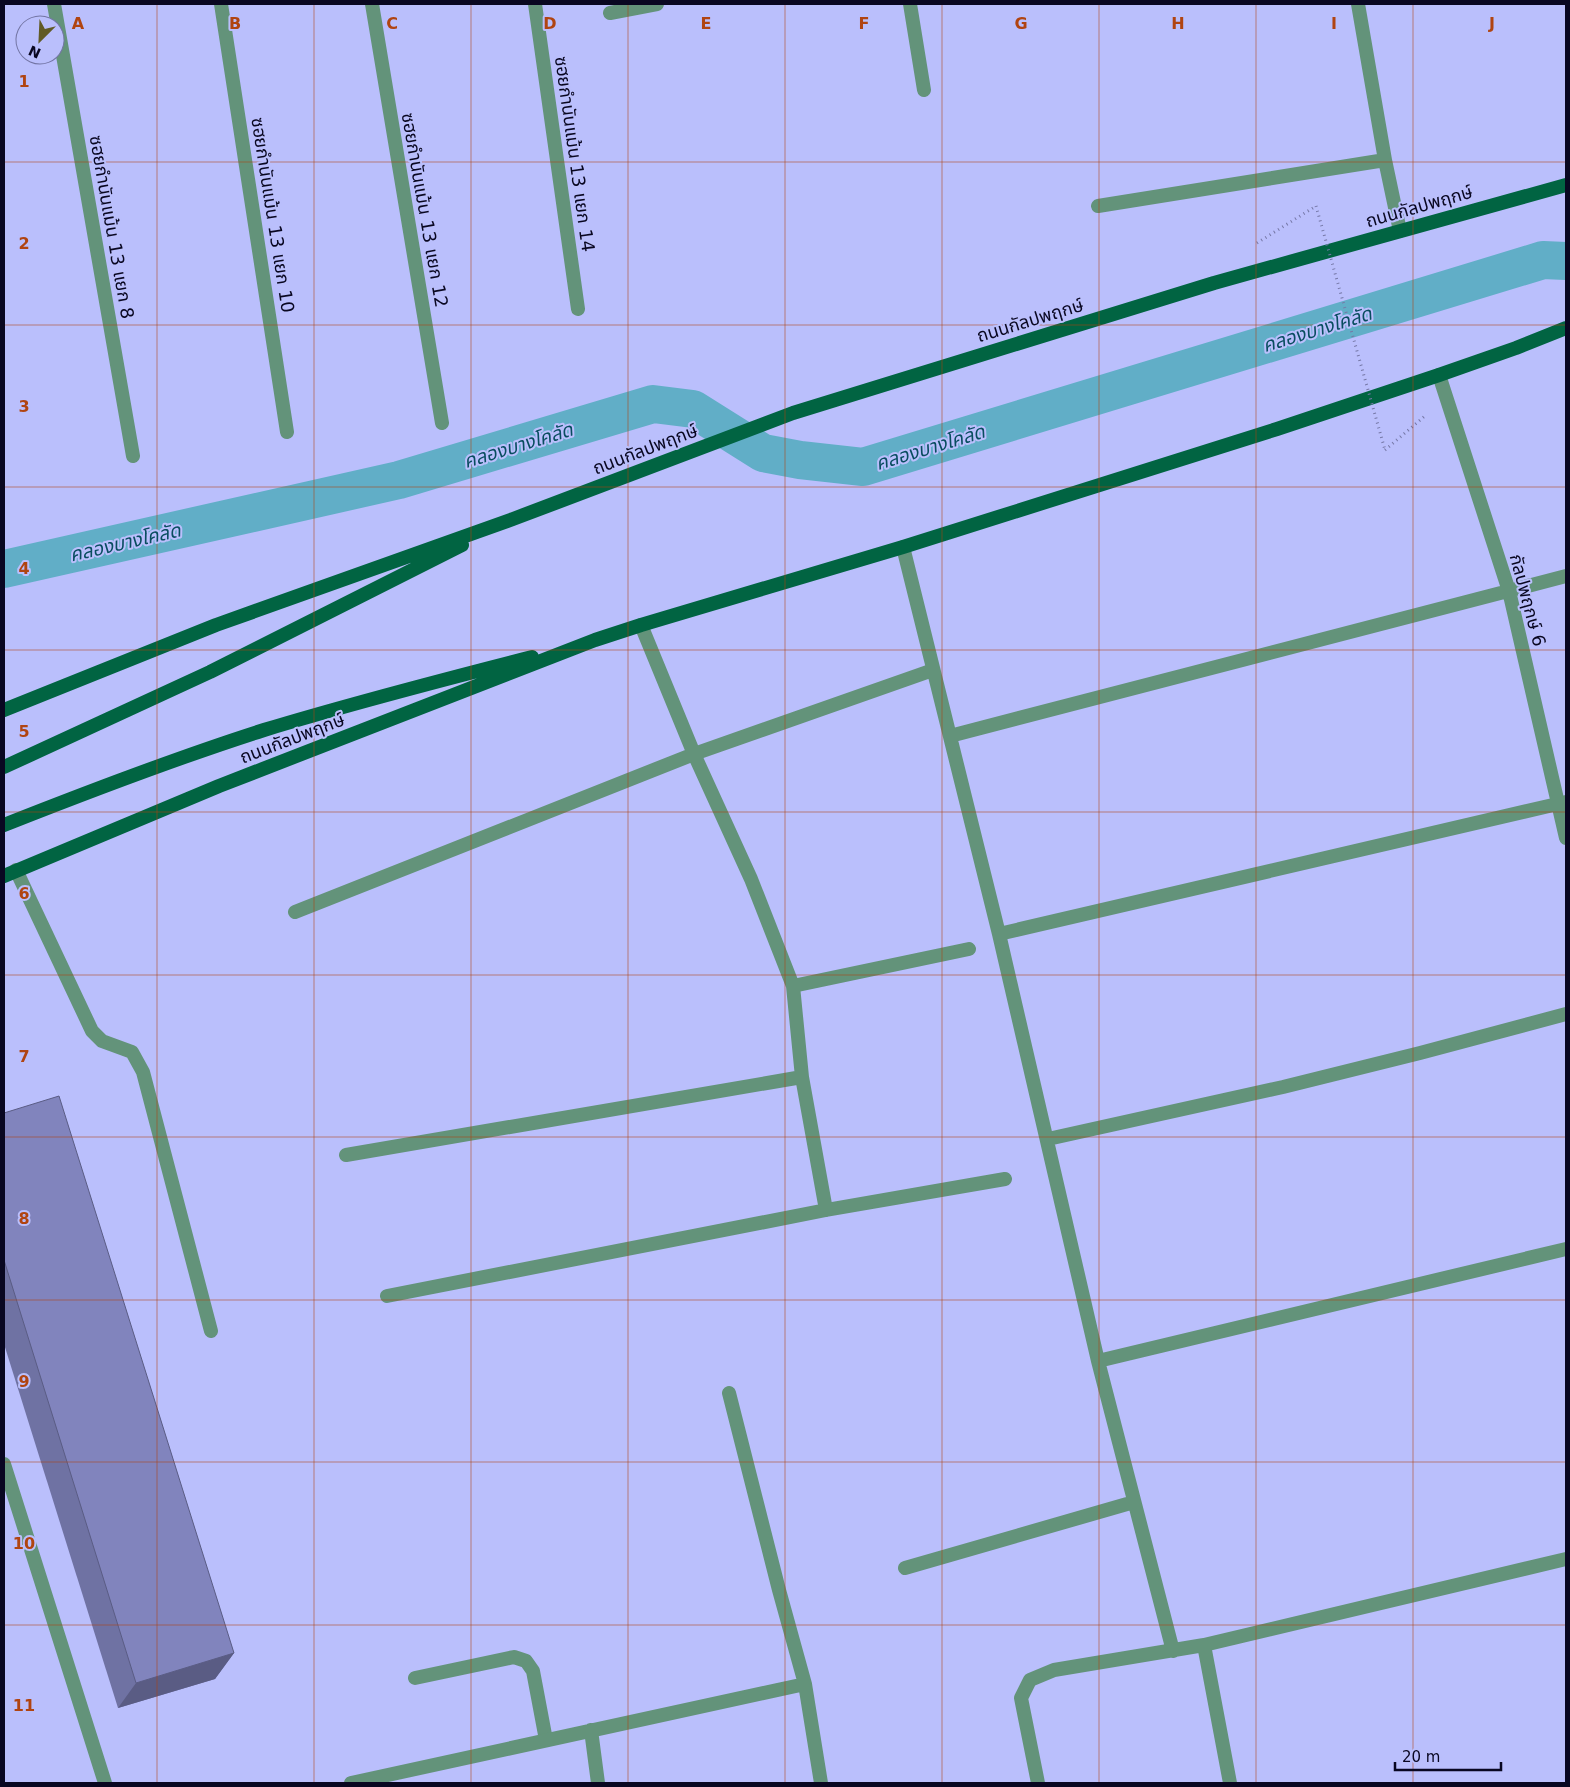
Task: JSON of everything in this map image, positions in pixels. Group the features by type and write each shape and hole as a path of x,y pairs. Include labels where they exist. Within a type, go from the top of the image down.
{"main road":[{"name":"ถนนกัลปพฤกษ์","path":"4,710 216,625 513,519 793,413 1195,289 1566,185"},
{"name":"ถนนกัลปพฤกษ์","path":"10,873 219,786 595,640 903,547 1276,429 1439,375 1566,328"},
{"name":"ถนนกัลปพฤกษ์","path":"4,767 210,672 513,519"},
{"name":"ถนนกัลปพฤกษ์","path":"4,825 146,770 264,730 388,694 595,640"}],"street":[{"name":"ซฮยกำนันแม้น 13 แยก 8","path":"54,4 133,456"},
{"name":"ซฮยกำนันแม้น 13 แยก 10","path":"221,4 288,432"},
{"name":"ซฮยกำนันแม้น 13 แยก 12","path":"372,4 442,423"},
{"name":"ซฮยกำนันแม้น 13 แยก 14","path":"535,4 578,309"},
{"path":"610,13 657,4"},
{"path":"910,4 924,90"},
{"path":"1358,4 1385,160 1400,231"},
{"path":"1098,206 1385,160"},
{"name":"กัลปพฤกษ์ 6","path":"1439,375 1509,591 1562,803 1566,838"},
{"path":"903,547 999,934 1098,1361 1173,1651"},
{"path":"950,736 1566,576"},
{"path":"641,625 694,754 752,879 793,986 802,1077 826,1210"},
{"path":"295,912 694,754 933,670"},
{"path":"999,934 1562,803"},
{"path":"10,873 92,1031 102,1041 132,1052 142,1072 211,1331"},
{"path":"793,986 969,949"},
{"path":"1048,1139 1283,1087 1420,1054 1566,1014"},
{"path":"346,1154 802,1077"},
{"path":"387,1296 826,1210 1004,1179"},
{"path":"1098,1361 1566,1249"},
{"path":"729,1393 805,1684 821,1783"},
{"path":"4,1464 105,1783"},
{"path":"905,1568 1134,1502"},
{"path":"1038,1783 1021,1698 1030,1680 1054,1670 1204,1645 1566,1559"},
{"path":"1204,1645 1230,1783"},
{"path":"415,1678 514,1657 526,1661 533,1671 546,1740"},
{"path":"352,1783 805,1684"},
{"path":"591,1730 598,1783"}],"path":[{"path":"1257,243 1316,206 1384,450 1429,413"}],"building":[{"path":"59,1096 234,1653 136,1683 4,1260 4,1113"}],"waterway":[{"name":"คลองบางโคลัด","path":"4,569 399,480 653,404 693,409 763,453 800,460 863,467 1543,260 1566,261"}]}
